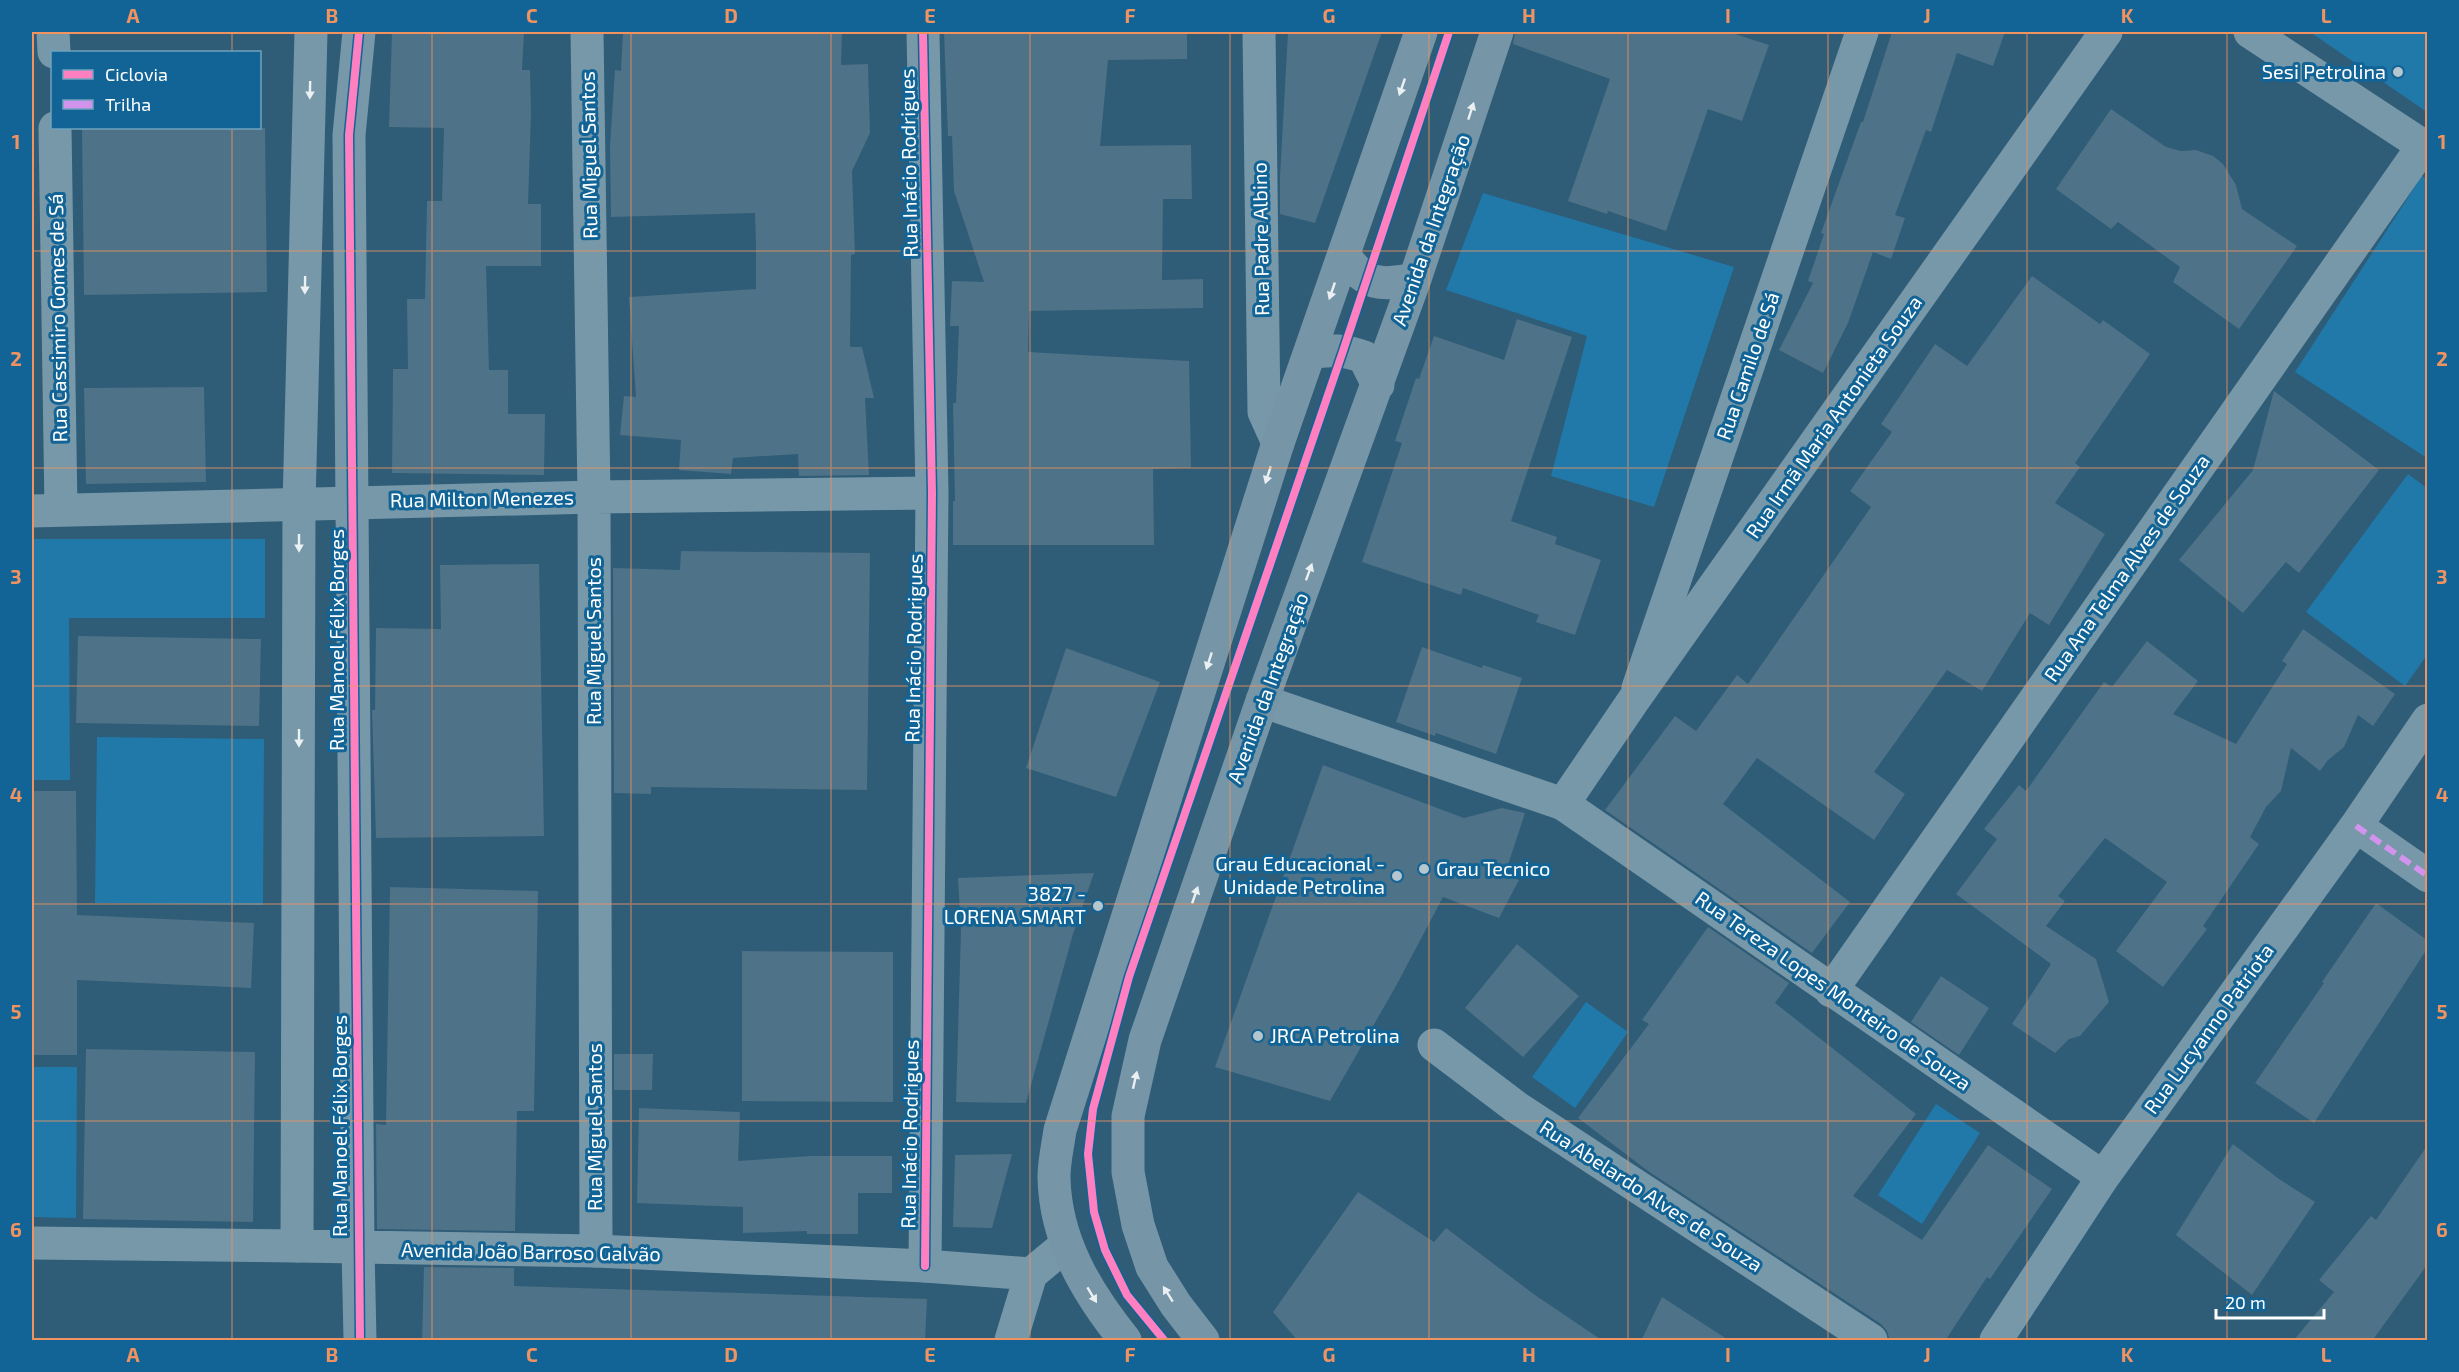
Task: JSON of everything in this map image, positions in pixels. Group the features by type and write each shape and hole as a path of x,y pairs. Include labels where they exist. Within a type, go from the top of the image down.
{"main road":[{"path":"1125,1341 1101,1311 1066,1245 1056,1202 1054,1174 1060,1130 1278,444 1421,32"},
{"name":"Avenida da Integração","path":"1203,1341 1176,1305 1152,1267 1141,1235 1128,1172 1128,1116 1145,1040 1262,701 1378,385 1497,32"},
{"path":"1344,255 1353,269 1366,279 1389,285 1415,279"},
{"path":"1310,353 1329,350 1350,352 1364,357 1378,385"}],"street":[{"path":"53,32 54,51"},
{"name":"Rua Manoel Félix Borges","path":"297,1246 299,505 311,32"},
{"name":"Rua Manoel Félix Borges","path":"359,32 349,135 360,1341"},
{"name":"Rua Miguel Santos","path":"587,32 594,496 596,1251"},
{"name":"Rua Inácio Rodrigues","path":"923,32 932,494 925,1266"},
{"name":"Rua Padre Albino","path":"1259,32 1264,412 1278,444"},
{"name":"Rua Camilo de Sá","path":"1633,701 1862,32"},
{"name":"Rua Irmã Maria Antonieta Souza","path":"1563,804 1633,701 2106,32"},
{"path":"2250,32 2425,147"},
{"name":"Rua Cassimiro Gomes de Sá","path":"46,510 55,129"},
{"name":"Rua Ana Telma Alves de Souza","path":"1831,990 2425,147"},
{"name":"Rua Milton Menezes","path":"46,510 594,496 932,494"},
{"name":"Rua Tereza Lopes Monteiro de Souza","path":"1262,701 1563,804 2103,1177"},
{"name":"Rua Lucyanno Patriota","path":"1996,1341 2103,1177 2356,826 2427,720"},
{"path":"2356,826 2427,876"},
{"name":"Rua Abelardo Alves de Souza","path":"1434,1046 1526,1114 1871,1341"},
{"name":"Avenida João Barroso Galvão","path":"32,1243 596,1251 925,1266 1031,1274"},
{"path":"1011,1341 1031,1274 1066,1245"}],"shaded area":[{"name":"Sesi Petrolina","path":"2310,32 2427,32 2427,112"},
{"path":"2422,176 2427,179 2427,458 2295,372"},
{"path":"1483,193 1734,267 1654,507 1551,476 1587,336 1446,290"},
{"path":"2408,474 2427,488 2427,655 2405,686 2306,612"},
{"path":"32,539 265,539 265,618 69,618 70,780 32,780"},
{"path":"97,737 264,739 263,905 95,903"},
{"path":"1586,1002 1628,1032 1575,1108 1532,1077"},
{"path":"32,1067 77,1067 76,1218 32,1217"},
{"path":"1936,1104 1980,1133 1922,1224 1878,1195"}],"building":[{"path":"392,32 524,32 522,70 530,70 531,113 528,204 541,204 541,266 486,266 489,370 508,370 508,414 545,414 544,475 392,473 393,369 408,369 407,299 425,299 427,201 442,201 444,128 389,127"},
{"path":"623,32 842,32 841,65 868,64 870,133 852,171 855,254 851,255 850,347 862,347 874,398 865,398 869,475 799,476 798,454 733,458 731,474 679,470 681,440 620,435 624,396 636,397 629,297 756,289 755,213 611,217 610,146 615,70 621,71"},
{"path":"944,32 1187,32 1187,59 1108,60 1100,146 1191,145 1192,199 1163,199 1162,280 1203,279 1203,308 1029,311 1028,352 1189,361 1191,468 1153,469 1154,545 953,545 953,501 955,501 953,403 956,403 959,326 950,326 952,281 984,282 954,191 952,136 948,136"},
{"path":"1288,32 1382,32 1315,223 1280,214"},
{"path":"1515,32 1729,32 1769,45 1742,121 1708,109 1666,231 1608,211 1607,214 1568,201 1610,79 1513,44"},
{"path":"1892,32 2005,32 1993,66 1957,53 1931,132 1926,130 1895,215 1905,218 1891,259 1873,252 1848,323 1823,373 1779,350 1813,283 1808,281 1824,234 1821,233 1861,122 1863,122"},
{"path":"2111,109 2166,147 2181,151 2196,150 2213,156 2223,164 2236,185 2242,209 2297,246 2239,329 2173,282 2180,267 2118,222 2111,229 2056,189"},
{"path":"265,128 267,292 84,295 82,129"},
{"path":"2032,276 2100,324 2103,320 2150,354 2075,463 2080,467 2055,503 2105,534 2049,625 2030,613 1982,691 1947,670 1874,772 1905,794 1874,840 1757,758 1723,804 1850,902 1812,953 1605,810 1675,716 1696,731 1737,675 1748,684 1871,507 1850,491 1892,432 1881,424 1935,344 1967,366"},
{"path":"1517,319 1572,337 1511,521 1557,537 1555,544 1601,560 1575,635 1536,622 1539,615 1463,588 1461,595 1362,562 1402,443 1395,441 1416,378 1419,379 1434,336 1504,360"},
{"path":"204,387 206,482 86,484 84,388"},
{"path":"2274,391 2379,470 2299,573 2286,562 2243,613 2179,560 2253,470"},
{"path":"681,551 870,553 867,790 651,787 651,794 614,793 613,568 680,570"},
{"path":"539,564 544,836 376,838 372,710 375,710 376,628 441,629 440,565"},
{"path":"2303,629 2395,694 2373,726 2358,715 2344,747 2328,760 2320,771 2291,748 2281,791 2266,807 2250,837 2259,844 2203,926 2207,929 2163,987 2116,951 2167,882 2105,838 2058,896 2065,901 2046,926 2096,959 2109,1002 2080,1036 2069,1039 2055,1053 2012,1024 2051,964 1956,894 1997,839 1984,829 2019,785 2026,791 2104,682 2112,687 2147,641 2198,681 2173,714 2236,744 2287,664 2282,661"},
{"path":"78,636 261,639 259,726 76,723"},
{"path":"1422,647 1482,668 1483,665 1522,678 1496,754 1396,722"},
{"path":"1066,648 1160,682 1116,797 1026,768"},
{"name":"Grau Tecnico","path":"1323,765 1464,818 1502,808 1525,813 1505,874 1519,880 1499,918 1443,897 1396,986 1330,1101 1215,1067"},
{"path":"32,791 76,791 77,915 254,923 251,988 77,980 77,1055 32,1055"},
{"path":"1094,873 1073,934 1026,1103 956,1102 961,930 958,878"},
{"path":"390,887 538,891 534,1111 517,1111 515,1231 377,1229 376,1124 386,1125"},
{"path":"2376,903 2427,940 2427,949 2314,1123 2255,1083"},
{"path":"1708,927 1789,983 1775,1003 1916,1114 1853,1196 1922,1240 1988,1145 2052,1189 1990,1279 1987,1277 1945,1341 1890,1341 1887,1331 1881,1324 1648,1171 1578,1118 1649,1024 1642,1020"},
{"path":"1517,944 1579,996 1523,1057 1465,1008"},
{"path":"742,951 893,952 893,1102 742,1101"},
{"path":"1941,976 1989,1008 1959,1055 1911,1022"},
{"path":"86,1049 255,1052 253,1222 83,1219"},
{"path":"614,1054 653,1054 652,1090 614,1090"},
{"path":"639,1108 740,1112 738,1161 811,1156 892,1156 892,1193 858,1193 858,1234 807,1234 807,1231 743,1233 743,1207 637,1203"},
{"path":"2233,1144 2279,1179 2315,1202 2252,1295 2176,1235"},
{"path":"2427,1146 2427,1265 2372,1341 2293,1341 2334,1292 2319,1280 2371,1216 2376,1220"},
{"path":"1012,1154 992,1228 953,1227 955,1155"},
{"path":"1358,1192 1434,1242 1446,1228 1535,1295 1603,1341 1298,1341 1273,1312"},
{"path":"424,1267 514,1268 514,1286 927,1299 925,1341 422,1341"},
{"path":"1662,1297 1730,1341 1641,1341"}],"marked path":[{"path":"2356,826 2428,876"}],"cycle path":[{"path":"359,32 349,135 360,1340"},
{"path":"923,32 932,493 925,1266"},
{"path":"1164,1340 1127,1295 1105,1250 1094,1212 1088,1154 1093,1109 1129,977 1343,351 1449,32"}],"place":[{"name":"Sesi Petrolina","path":"2398,72"},
{"name":"Grau Tecnico","path":"1424,869"},
{"name":"Grau Educacional - Unidade Petrolina","path":"1397,876"},
{"name":"3827 - LORENA SMART","path":"1098,906"},
{"name":"JRCA Petrolina","path":"1258,1036"}]}
